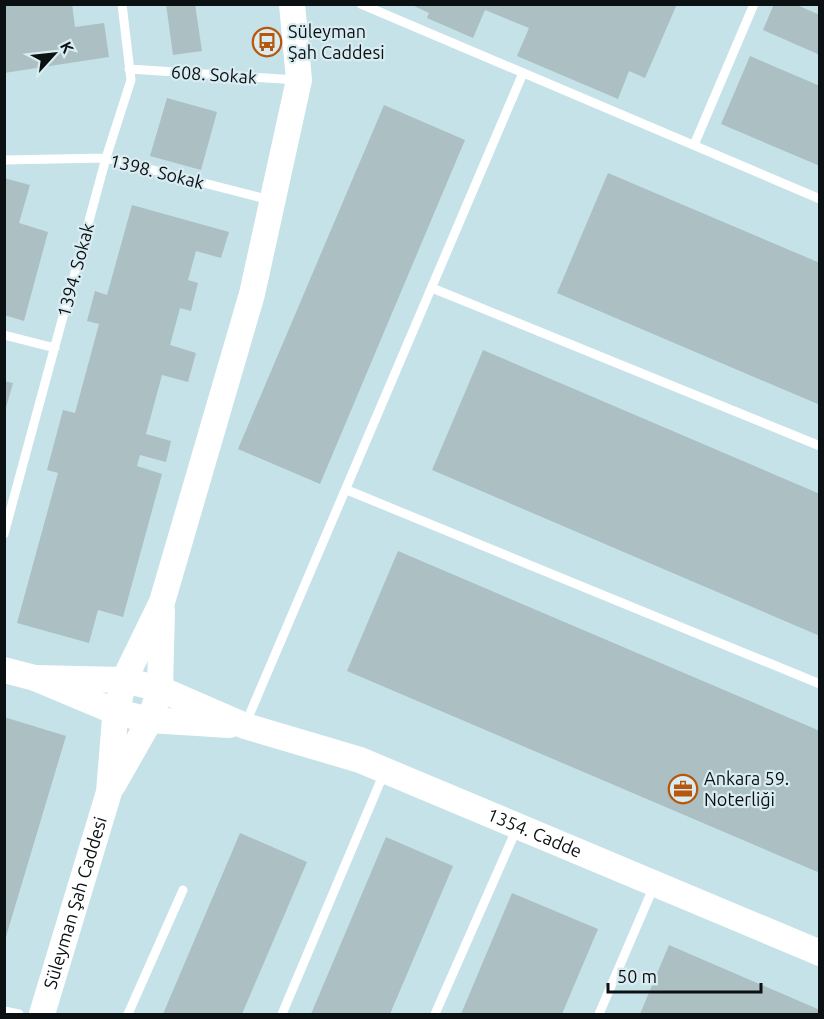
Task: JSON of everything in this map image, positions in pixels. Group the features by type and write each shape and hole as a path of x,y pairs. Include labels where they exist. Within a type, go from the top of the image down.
{"main road":[{"path":"109,792 116,712 124,680 162,602 252,294 299,80 292,4"},
{"path":"109,792 150,720 160,689 162,602"},
{"name":"1354. Cadde","path":"4,670 35,678 116,712 150,720 245,726"},
{"name":"1354. Cadde","path":"35,678 124,680 160,689 245,726 360,760 819,953"},
{"name":"Süleyman Şah Caddesi","path":"42,1014 109,792"}],"lane":[{"name":"1394. Sokak","path":"4,534 8,504 54,348 105,158 131,80 122,4"},
{"path":"361,4 819,199"},
{"path":"694,145 754,4"},
{"name":"608. Sokak","path":"129,69 299,80"},
{"path":"245,726 523,73"},
{"name":"1398. Sokak","path":"4,160 105,158 273,200"},
{"path":"432,288 819,446"},
{"path":"4,335 54,348"},
{"path":"347,490 819,684"},
{"path":"282,1014 385,771"},
{"path":"435,1014 518,826"},
{"path":"599,1014 655,884"},
{"path":"128,1014 183,890"},
{"path":"4,1011 19,1014"}],"shaded area":[{"path":"5,5 819,5 819,1014 5,1014"}],"building":[{"path":"4,4 72,4 75,27 104,23 109,57 4,73"},
{"path":"166,4 195,4 202,51 173,55"},
{"path":"410,4 677,4 645,78 629,71 618,99 517,56 529,28 485,10 473,38 427,18 429,13"},
{"path":"774,4 799,4 820,15 820,55 763,30"},
{"path":"750,56 820,86 820,166 721,124"},
{"path":"167,98 217,112 201,170 150,156"},
{"path":"384,105 465,140 320,484 238,449"},
{"path":"608,173 820,263 820,405 557,293"},
{"path":"4,178 30,185 19,223 48,232 24,321 4,315"},
{"path":"132,205 229,232 221,258 196,251 188,280 198,283 191,311 180,308 170,345 196,353 188,382 162,375 146,434 171,441 166,462 140,455 137,466 162,474 123,617 98,610 89,643 17,623 58,473 47,470 63,410 75,413 99,324 87,321 95,291 107,295"},
{"path":"483,350 820,494 820,636 432,470"},
{"path":"4,381 13,383 5,411 4,411"},
{"path":"398,551 820,731 820,873 347,671"},
{"path":"4,717 66,736 5,940 4,940"},
{"path":"240,833 307,862 242,1014 163,1014"},
{"path":"386,837 453,866 390,1014 311,1014"},
{"path":"512,893 598,929 562,1014 461,1014"},
{"path":"669,945 820,1010 820,1014 640,1014"}],"place":[{"name":"Süleyman Şah Caddesi","path":"267,42"},
{"name":"Ankara 59. Noterliği","path":"683,789"}]}
